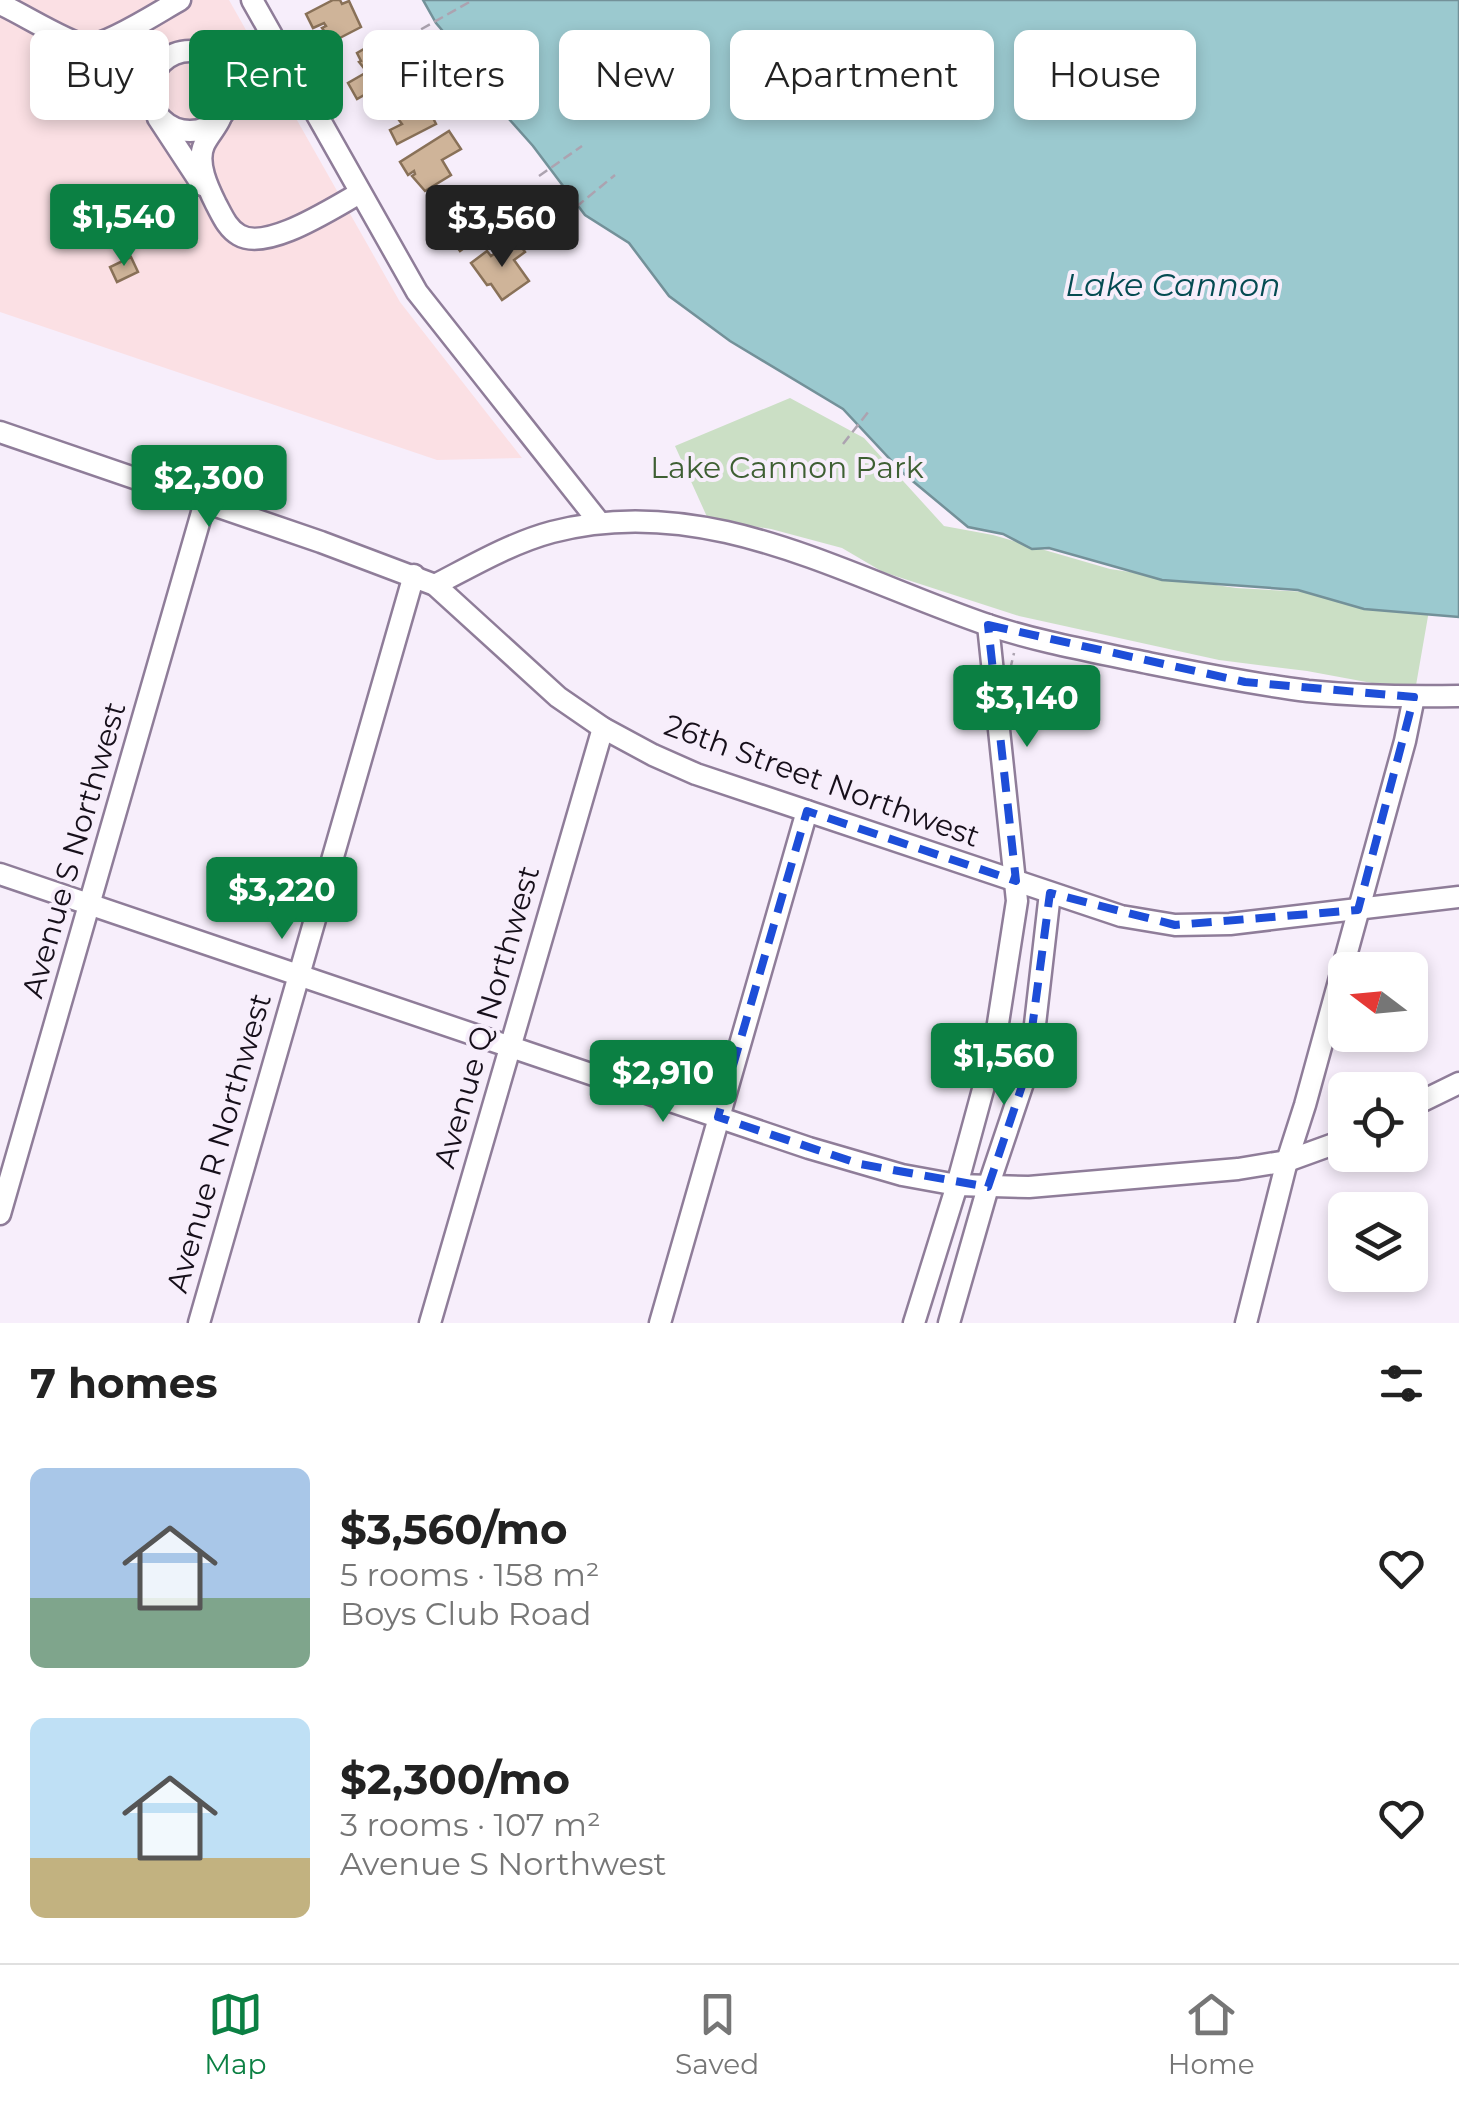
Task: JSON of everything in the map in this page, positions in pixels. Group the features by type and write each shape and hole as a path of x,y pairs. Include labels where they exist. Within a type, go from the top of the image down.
{"street":[{"path":"252,0 417,292 599,522"},
{"path":"0,4 88,46 107,40 171,3"},
{"path":"159,120 200,184 211,194"},
{"path":"162,120 183,131 209,127 219,120"},
{"path":"219,120 200,158 224,221 237,234 256,240 294,228 360,193"},
{"name":"26th Street Northwest","path":"0,432 414,575 434,585 548,690 604,728 696,774 1121,916 1175,925 1230,924 1459,897"},
{"name":"Avenue S Northwest","path":"0,1214 205,502"},
{"path":"434,585 549,532 599,522 675,522 739,535 819,560 988,625 1073,648 1308,691 1459,696"},
{"name":"Avenue R Northwest","path":"199,1323 414,575"},
{"path":"914,1323 957,1185 1000,1017 1017,901 988,625"},
{"path":"1246,1323 1287,1161 1406,742 1414,697"},
{"name":"Avenue Q Northwest","path":"430,1323 604,728"},
{"path":"660,1323 807,811"},
{"path":"0,874 860,1164 957,1185 1065,1185 1238,1169 1287,1161 1328,1146"},
{"path":"949,1323 1026,1074 1050,893"},
{"path":"1428,1098 1459,1082"}],"path":[{"path":"420,30 473,0"},
{"path":"539,176 582,146"},
{"path":"576,207 615,175"},
{"path":"843,444 870,410"}],"highlighted area":[{"path":"988,625 1245,682 1414,697 1358,910 1175,925 1050,893 1026,1074 988,1187 860,1164 718,1117 807,811 1016,881"}],"shaded area":[{"path":"0,0 229,0 246,30 189,30 189,120 297,120 400,302 522,458 437,460 0,312"}],"green space":[{"name":"Lake Cannon Park","path":"790,398 864,438 944,526 993,535 1110,569 1236,588 1431,599 1415,691 1219,660 1019,616 883,572 842,548 771,529 708,519 675,446"}],"water":[{"name":"Lake Cannon","path":"423,0 1459,0 1459,617 1364,609 1298,590 1162,580 1049,548 1032,549 1003,534 968,527 903,473 843,409 730,341 669,296 629,243 585,215 510,120 539,120 539,30 442,30"}],"building":[{"path":"333,0 342,4 349,1 361,27 343,36 343,30 323,30 324,23 313,28 306,14"},
{"path":"363,74 363,96 357,99 348,83"},
{"path":"399,120 434,120 436,124 397,144 390,130 402,124"},
{"path":"449,131 461,149 442,160 451,175 425,191 412,176 414,171 408,175 400,162"},
{"path":"471,192 486,214 480,219 488,231 460,251 435,216"},
{"path":"516,239 525,252 514,260 529,281 502,300 471,263 487,251 491,256"},
{"path":"131,257 138,272 117,282 110,267"}]}
